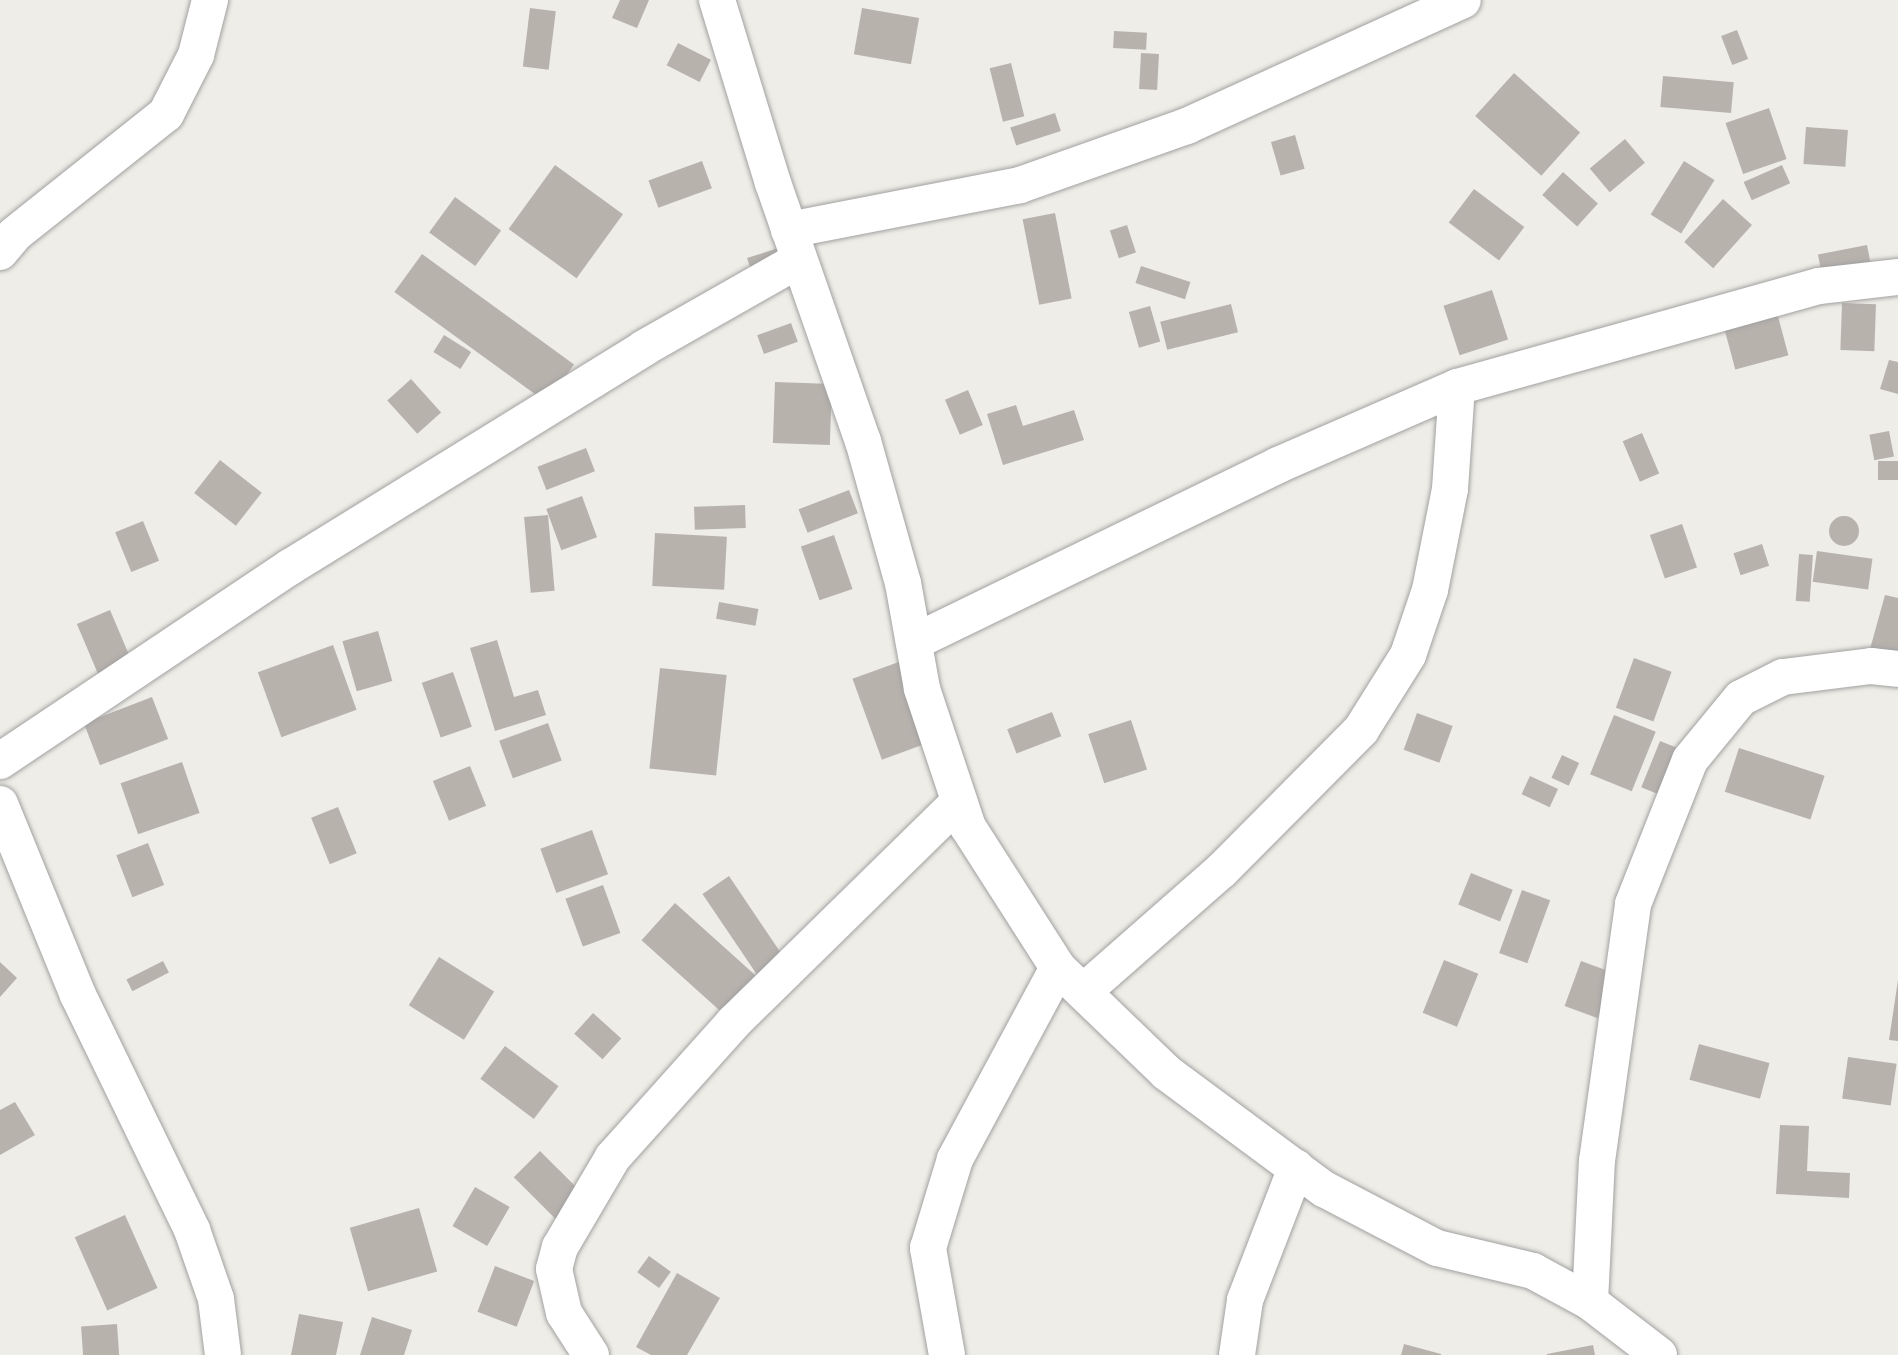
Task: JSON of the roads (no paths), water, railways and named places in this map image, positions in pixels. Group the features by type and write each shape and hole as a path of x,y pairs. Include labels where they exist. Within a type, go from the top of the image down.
{"street":[{"path":"0,252 15,234 166,114 196,55 210,0"},
{"path":"717,0 794,245 863,441 903,583 922,689 968,827 1070,980 1167,1073 1324,1189 1437,1248 1533,1271 1590,1302 1630,1343 1659,1355"},
{"path":"6,744 644,348 794,245 1020,185 1187,126 1463,0"},
{"path":"914,642 1278,465 1457,387 1819,286 1898,277"},
{"path":"947,1355 928,1248 955,1159 1070,980 1222,870 1361,730 1408,655 1430,590 1450,489 1457,387"},
{"path":"1590,1302 1597,1161 1633,904 1690,760 1741,698 1783,677 1871,666 1898,669"},
{"path":"591,1355 564,1313 554,1269 560,1247 613,1157 734,1022 959,802"},
{"path":"0,804 78,995 192,1230 216,1299 223,1355"},
{"path":"1237,1355 1245,1300 1296,1168"}]}
